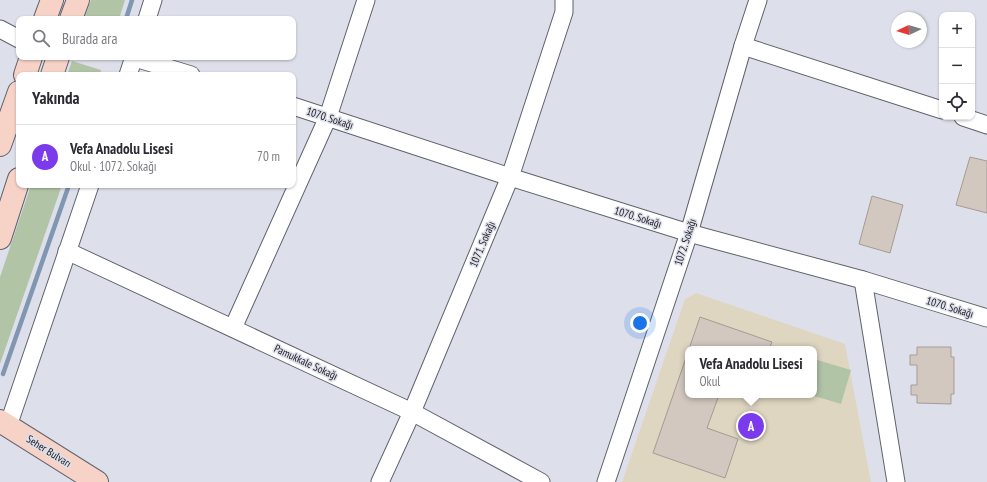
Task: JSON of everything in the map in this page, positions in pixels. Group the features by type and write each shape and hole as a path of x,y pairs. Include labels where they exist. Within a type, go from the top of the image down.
{"main road":[{"path":"46,16 52,0"},
{"path":"72,16 78,0"},
{"path":"26,72 31,60"},
{"path":"53,72 57,60"},
{"path":"0,145 16,100"},
{"path":"0,238 16,188"},
{"name":"Seher Bulvarı","path":"4,424 97,482"}],"street":[{"path":"148,16 153,0"},
{"path":"233,328 328,117 366,0"},
{"name":"1071. Sokağı","path":"380,482 412,412 510,177 564,12 564,0"},
{"name":"1072. Sokağı","path":"606,482 689,233 743,46 758,0"},
{"path":"1,34 16,38"},
{"path":"743,46 939,109"},
{"path":"129,72 132,60"},
{"path":"143,60 181,72"},
{"name":"1070. Sokağı","path":"296,107 510,177 689,233 863,280 987,318"},
{"path":"972,120 987,125"},
{"path":"4,424 89,188"},
{"name":"Pamukkale Sokağı","path":"67,251 412,412 541,482"},
{"path":"863,280 896,482"}],"shaded area":[{"path":"696,293 845,344 871,482 622,482 685,299"}],"green space":[{"path":"91,0 125,0 120,16 85,16"},
{"path":"72,61 101,70 101,72 68,72"},
{"path":"30,188 61,188 0,364 0,277"},
{"path":"817,360 851,370 841,404 817,397"}],"building":[{"path":"970,157 987,161 987,213 956,205"},
{"path":"872,196 903,205 890,253 859,244"},
{"path":"700,317 772,342 770,346 690,346"},
{"path":"917,347 951,347 951,357 954,357 954,394 951,394 951,404 917,403 917,395 911,395 911,385 917,385 917,365 910,365 910,355 917,355"},
{"path":"685,361 685,398 718,398 707,428 738,439 725,478 653,453"}],"waterway":[{"path":"127,16 132,0"},
{"path":"3,374 68,188"}],"place":[{"name":"Vefa Anadolu Lisesi","path":"751,426"}]}
